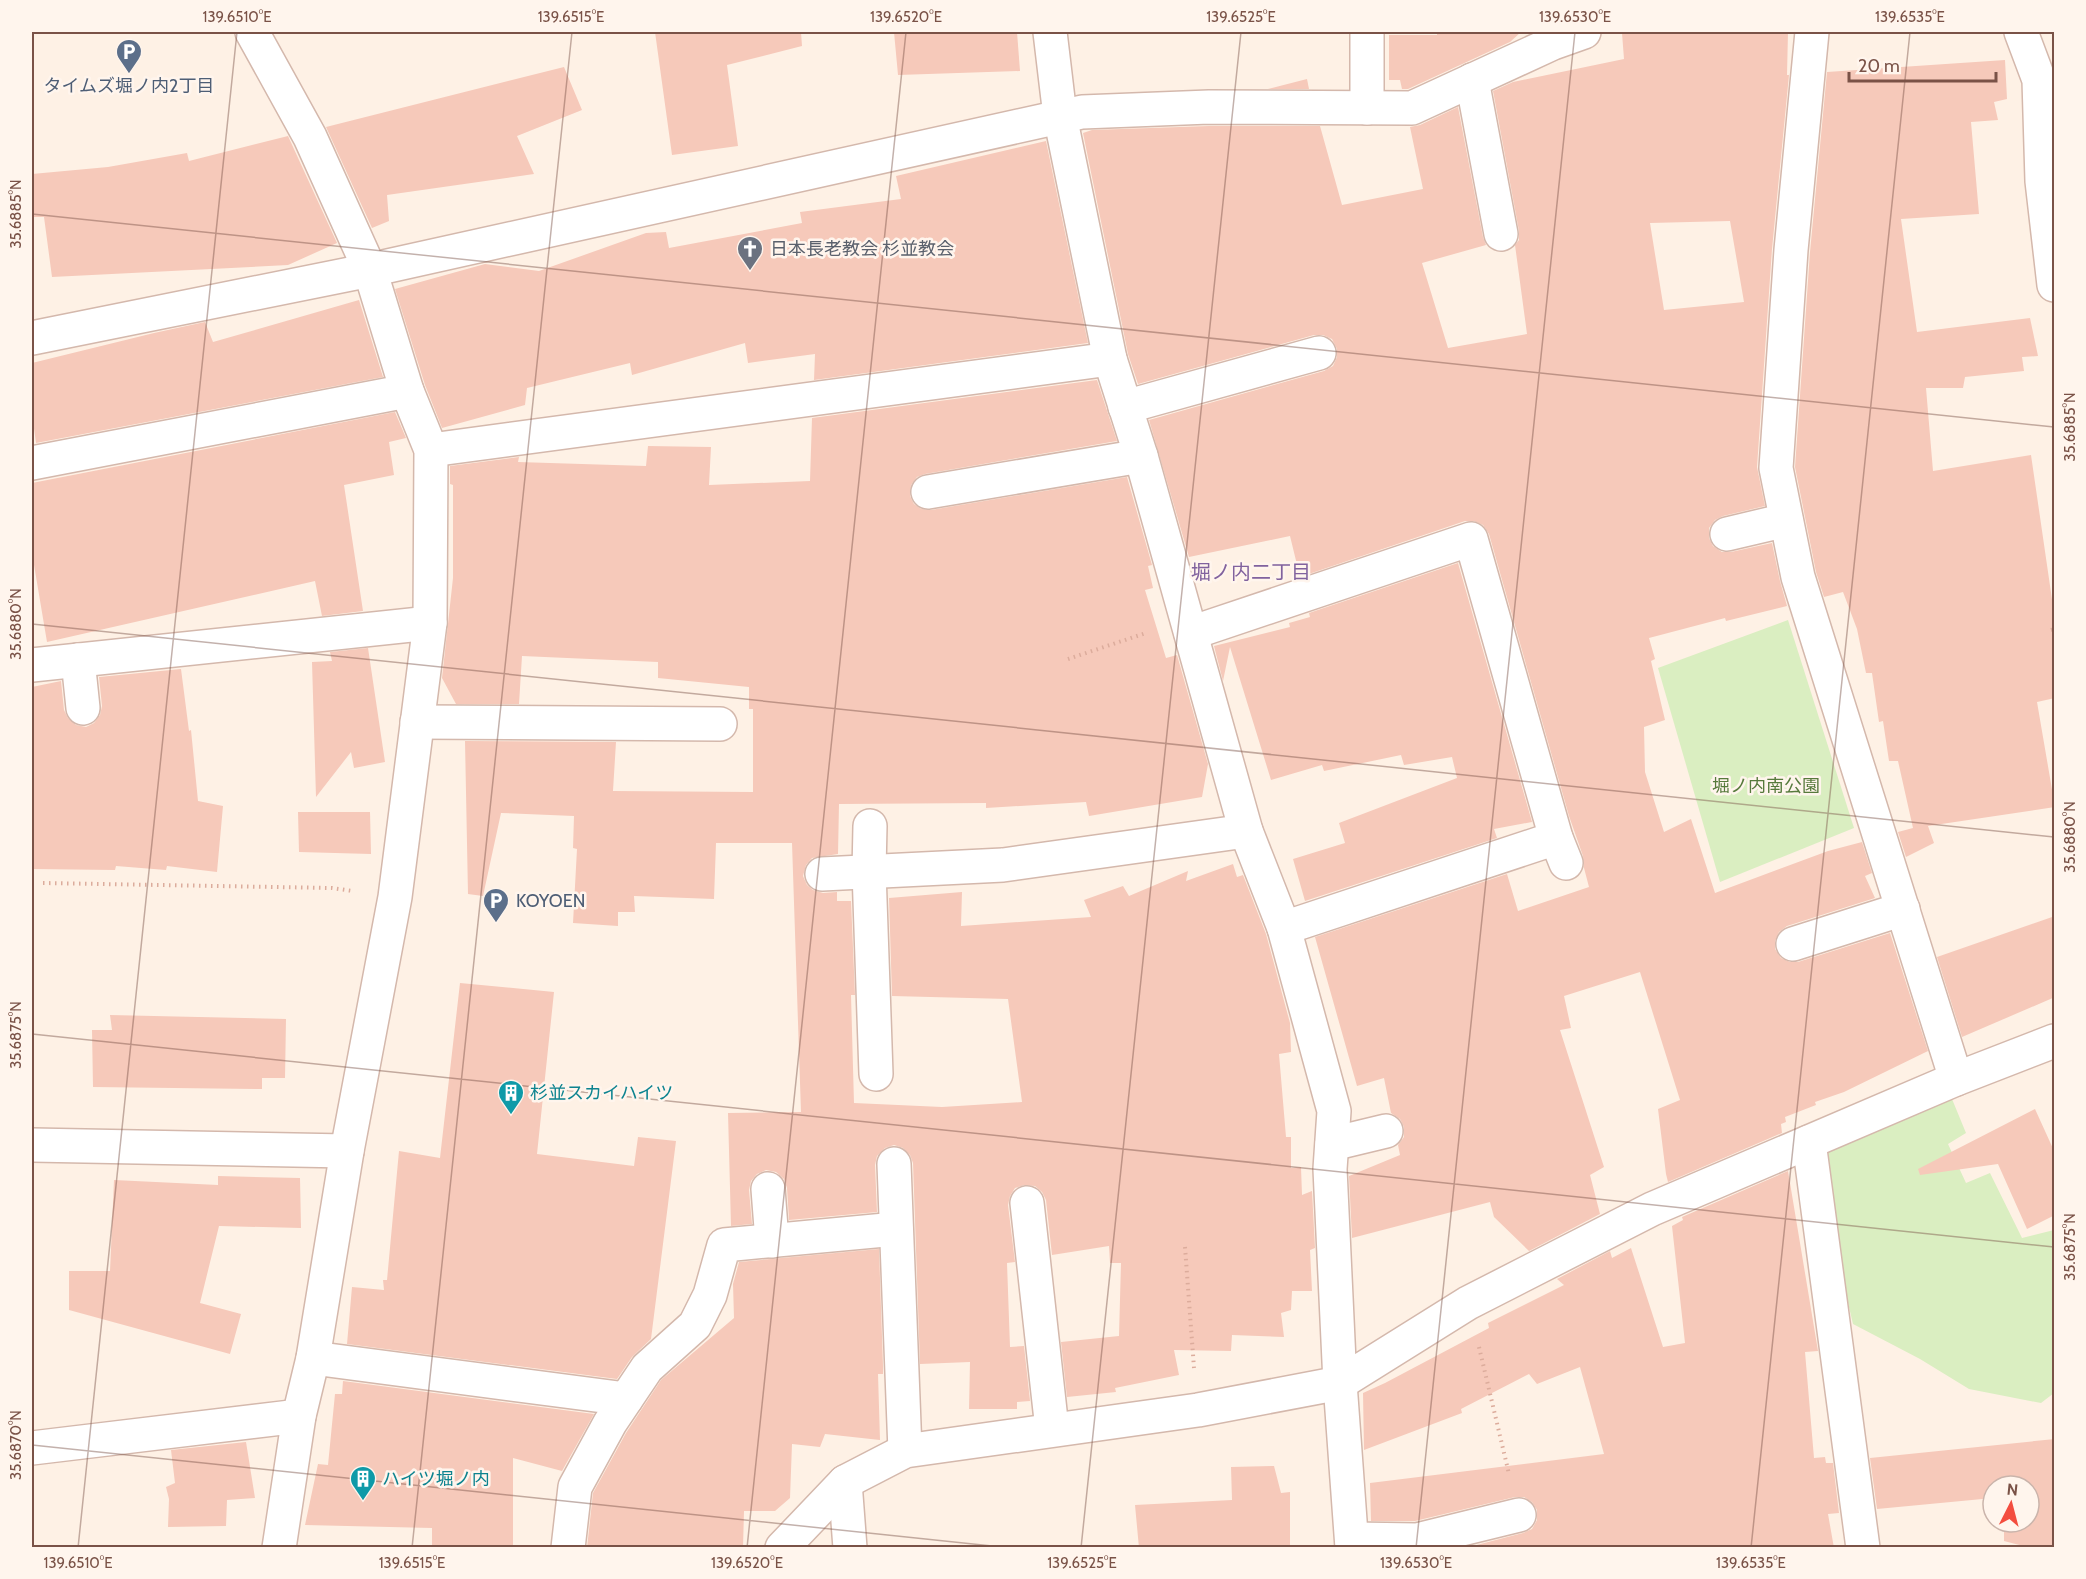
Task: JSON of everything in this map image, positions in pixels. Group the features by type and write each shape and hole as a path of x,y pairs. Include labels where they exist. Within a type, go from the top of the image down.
{"street":[{"path":"252,32 310,137 370,270 406,391 431,450 430,623 395,897 347,1151 313,1358 299,1416 279,1548"},
{"path":"1050,32 1060,116 1110,359 1141,456 1246,831 1284,928 1334,1111 1330,1169 1340,1383 1352,1543 1418,1540 1519,1515"},
{"path":"1366,108 1367,32"},
{"path":"32,338 370,270 1082,112 1209,106 1412,108 1553,38 1584,32"},
{"path":"1812,32 1791,250 1776,468 1798,577 1956,1079"},
{"path":"2021,32 2047,80 2042,181 2055,285"},
{"path":"1472,80 1501,234"},
{"path":"1125,407 1319,353"},
{"path":"431,450 1110,359"},
{"path":"32,463 406,391"},
{"path":"928,492 1141,456"},
{"path":"1727,534 1786,520"},
{"path":"1189,626 1471,539 1561,851 1284,928"},
{"path":"32,665 430,623"},
{"path":"78,660 83,708"},
{"path":"417,722 720,724"},
{"path":"870,826 869,871 876,1074"},
{"path":"822,874 1003,865 1246,831"},
{"path":"1793,944 1903,909"},
{"path":"782,1548 845,1482 905,1451 1198,1410 1340,1383 1468,1303 1652,1209 1956,1079 2055,1041"},
{"path":"1332,1144 1386,1131"},
{"path":"1809,1142 1863,1548"},
{"path":"32,1145 347,1151"},
{"path":"894,1164 905,1451"},
{"path":"768,1189 772,1241"},
{"path":"1027,1203 1052,1430"},
{"path":"567,1548 574,1487 610,1423 646,1368 695,1325 710,1295 724,1245 896,1229"},
{"path":"313,1358 626,1399"},
{"path":"32,1448 299,1416"},
{"path":"845,1482 850,1548"}],"path":[{"path":"1068,659 1189,626"},
{"path":"43,883 332,888 395,897"},
{"path":"1185,1247 1198,1410"},
{"path":"1468,1303 1519,1515"}],"green space":[{"name":"堀ノ内南公園","path":"1788,620 1854,828 1720,882 1658,668"},
{"path":"1952,1099 1966,1133 1948,1144 1966,1183 1990,1173 2022,1238 2054,1230 2054,1393 2041,1403 1969,1389 1920,1359 1853,1324 1845,1290 1824,1153"}],"building":[{"path":"655,32 801,32 802,46 727,65 738,146 672,155"},
{"path":"894,32 1017,32 1020,71 898,75"},
{"path":"1437,32 1521,32 1510,42 1408,89 1402,89 1400,80 1389,80 1389,35 1437,35"},
{"path":"1788,32 1787,75 1789,75 1772,249 1757,467 1765,506 1723,516 1715,520 1709,528 1709,538 1713,546 1722,552 1772,543 1787,606 1726,621 1725,618 1649,638 1655,659 1651,661 1665,720 1644,727 1645,772 1664,832 1691,819 1715,893 1828,851 1862,842 1872,873 1865,876 1875,898 1787,926 1779,932 1775,941 1775,949 1781,958 1790,962 1798,962 1890,933 1928,1051 1844,1092 1815,1102 1816,1105 1785,1117 1786,1122 1781,1124 1782,1133 1668,1182 1658,1109 1680,1100 1640,972 1564,996 1571,1028 1560,1030 1604,1167 1590,1175 1600,1214 1529,1251 1494,1217 1490,1202 1352,1238 1349,1176 1400,1155 1398,1145 1404,1137 1404,1127 1400,1119 1391,1113 1384,1078 1357,1086 1315,937 1507,874 1518,911 1589,887 1583,856 1569,816 1489,534 1483,525 1474,521 1465,521 1300,577 1290,536 1189,557 1149,420 1324,371 1333,366 1337,357 1337,349 1332,339 1323,335 1314,335 1138,384 1128,354 1083,133 1092,130 1209,126 1320,126 1342,205 1423,189 1410,127 1420,125 1458,107 1486,245 1422,263 1448,348 1527,334 1515,245 1519,240 1519,231 1493,91 1513,82 1624,59 1622,33","holes":["1730,221 1744,302 1664,310 1650,223"]},
{"path":"2005,60 2007,99 1994,102 1998,120 1971,122 1979,214 1901,219 1917,332 2030,318 2038,356 2022,357 2024,371 1965,377 1963,388 1926,388 1933,471 2031,455 2055,620 2055,698 2037,702 2055,807 1928,826 1934,843 1906,857 1898,832 1913,828 1898,761 1889,761 1883,721 1879,722 1872,673 1866,673 1857,629 1843,592 1824,597 1816,572 1795,467 1810,252 1827,72"},
{"path":"564,67 582,110 517,136 534,174 387,195 389,221 372,228 326,127"},
{"path":"1307,79 1309,89 1268,89"},
{"path":"288,136 337,243 288,265 52,277 44,217 32,217 32,174 108,167 187,153 189,161"},
{"path":"1046,141 1088,343 814,380 815,354 748,363 745,343 632,375 630,363 527,388 525,405 442,428 425,385 395,289 485,264 539,271 646,233 666,232 669,248 802,223 800,212 901,199 896,176"},
{"path":"359,300 383,377 36,443 32,414 32,363 205,322 213,342"},
{"path":"1097,380 1117,441 925,474 917,477 911,485 910,496 914,504 921,509 931,510 1127,477 1152,565 1148,566 1153,588 1145,590 1166,658 1177,655 1208,764 1202,797 1089,816 1086,802 986,808 986,803 839,804 838,854 812,858 806,865 803,876 807,885 813,890 823,893 837,892 837,901 851,901 855,995 851,995 854,1103 942,1107 1022,1102 1008,999 892,996 889,898 962,892 961,926 1091,917 1084,900 1123,886 1129,896 1188,871 1186,881 1233,864 1237,877 1243,875 1266,934 1290,1023 1291,1052 1279,1054 1286,1137 1291,1137 1291,1168 1301,1167 1302,1195 1312,1191 1315,1248 1310,1250 1312,1291 1292,1291 1291,1310 1281,1313 1284,1337 1232,1335 1231,1351 1174,1350 1179,1375 1115,1388 1116,1392 1067,1397 1061,1342 1119,1336 1121,1263 1110,1263 1109,1246 1052,1255 1046,1200 1042,1192 1035,1186 1024,1185 1015,1188 1008,1205 1015,1262 1007,1263 1010,1347 1024,1346 1030,1401 1017,1402 1017,1409 969,1409 970,1362 920,1364 913,1163 910,1155 903,1148 894,1145 885,1148 877,1156 875,1165 877,1212 789,1220 787,1188 784,1179 776,1172 766,1170 757,1174 751,1181 749,1190 752,1224 731,1226 728,1113 801,1112 792,843 716,843 714,899 634,896 635,912 618,912 618,926 573,923 577,849 573,848 574,816 501,813 483,896 468,894 465,741 616,742 613,791 753,792 753,709 749,709 749,687 658,678 658,662 522,656 519,704 456,704 442,678 453,578 453,485 450,484 450,466 519,457 518,462 646,466 648,446 711,447 709,485 810,481 812,418"},
{"path":"395,412 406,438 389,442 394,475 344,485 363,611 322,616 315,581 47,642 32,553 32,483"},
{"path":"1458,563 1532,822 1494,829 1497,838 1305,901 1293,859 1345,843 1339,823 1457,778 1452,757 1404,765 1401,755 1324,771 1322,765 1271,780 1230,647 1223,681 1214,646 1290,627 1289,623 1310,617 1309,613"},
{"path":"368,648 385,762 354,768 351,752 316,797 312,662 332,661 330,652"},
{"path":"181,669 189,731 191,730 198,801 223,806 217,872 167,866 166,870 116,866 115,870 32,869 32,687 61,681 64,710 68,718 76,725 86,727 94,723 100,715 102,706 99,677"},
{"path":"298,812 370,812 371,854 299,852"},
{"path":"2055,916 2055,997 1962,1037 1937,957"},
{"path":"460,983 554,992 537,1154 634,1166 638,1137 676,1141 651,1339 632,1357 617,1379 347,1344 352,1287 384,1290 383,1280 387,1280 399,1151 440,1158"},
{"path":"110,1015 286,1019 285,1078 262,1078 262,1089 93,1087 92,1030 112,1030"},
{"path":"2035,1109 2055,1153 2055,1215 2027,1229 1998,1164 1920,1175 1918,1169"},
{"path":"1788,1171 1818,1351 1805,1352 1814,1458 1825,1457 1826,1463 1833,1463 1839,1513 1828,1514 1834,1548 1465,1548 1532,1529 1537,1520 1537,1510 1532,1502 1524,1497 1515,1497 1415,1521 1371,1521 1370,1483 1604,1454 1580,1367 1537,1384 1529,1374 1461,1409 1462,1413 1364,1450 1363,1393 1489,1328 1488,1323 1564,1285 1557,1279 1610,1251 1612,1258 1631,1248 1663,1347 1685,1343 1672,1226 1683,1220 1682,1217"},
{"path":"218,1176 300,1178 301,1228 219,1226 200,1303 241,1314 230,1354 69,1310 69,1271 110,1271 114,1180 218,1185"},
{"path":"879,1249 883,1366 883,1374 878,1374 880,1440 825,1434 820,1447 792,1444 790,1498 775,1511 744,1511 743,1548 587,1548 593,1493 626,1433 661,1380 734,1318 733,1284 739,1262"},
{"path":"343,1381 594,1414 562,1471 513,1458 513,1548 432,1548 432,1528 305,1525 318,1464 328,1465 335,1394 342,1394"},
{"path":"2055,1439 2055,1548 2031,1548 2004,1541 2004,1534 2041,1534 2041,1474 1981,1474 1981,1499 1877,1509 1870,1458"},
{"path":"246,1442 255,1498 227,1500 226,1526 168,1527 169,1499 166,1487 175,1483 171,1450"},
{"path":"1274,1466 1281,1493 1290,1492 1290,1548 1139,1548 1135,1505 1232,1500 1231,1467"}],"place":[{"name":"タイムズ堀ノ内2丁目","path":"129,75"},
{"name":"日本長老教会 杉並教会","path":"750,272"},
{"name":"KOYOEN","path":"496,924"},
{"name":"杉並スカイハイツ","path":"511,1116"},
{"name":"ハイツ堀ノ内","path":"363,1502"}],"district":[{"name":"堀ノ内二丁目","path":"1251,572"}]}
